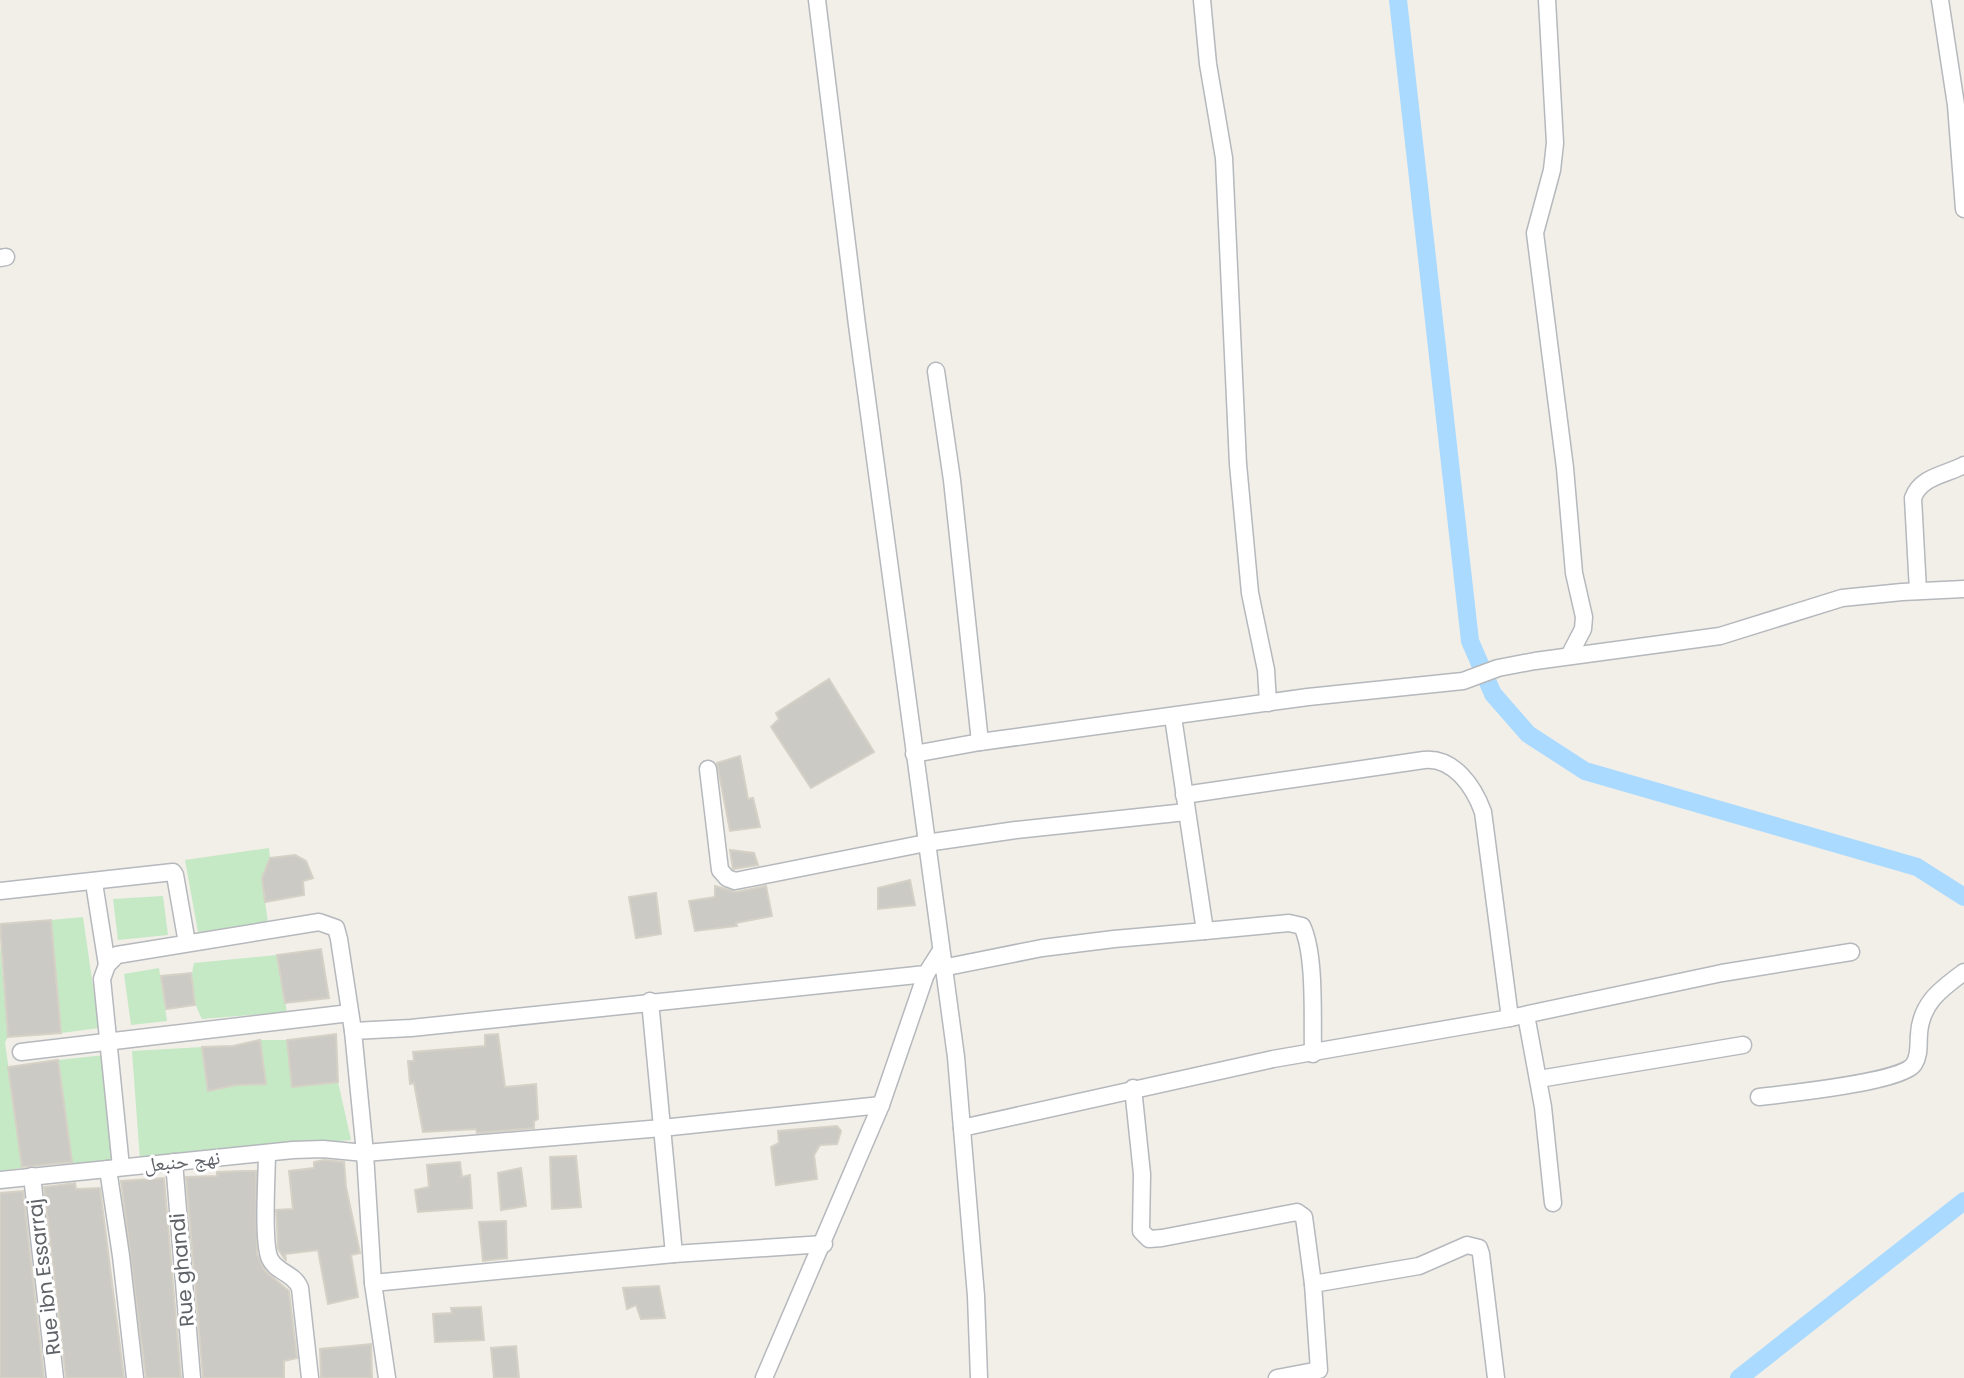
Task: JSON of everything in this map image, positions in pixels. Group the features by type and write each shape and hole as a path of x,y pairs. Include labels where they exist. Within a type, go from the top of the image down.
{"street":[{"path":"817,0 926,843 936,964 956,1057 976,1296 977,1378"},
{"path":"1202,0 1208,64 1224,158 1228,297 1239,479 1250,593 1266,670 1268,703"},
{"path":"1547,0 1555,143 1552,170 1535,233 1565,468 1574,573 1584,617 1583,629 1569,656"},
{"path":"1940,0 1958,71 1964,209"},
{"path":"936,371 954,495 980,742"},
{"path":"1918,591 1913,498 1916,490 1927,480 1964,465"},
{"path":"914,754 980,742 1268,703 1463,681 1498,668 1720,636 1842,598 1964,589"},
{"path":"1173,717 1205,931"},
{"path":"708,769 720,870 730,880 926,843 1185,804 1424,760 1442,761 1476,794 1483,812 1518,1016 1539,1079 1553,1203"},
{"path":"0,891 174,873 187,943"},
{"path":"94,883 107,965"},
{"path":"135,1378 114,1168 109,1043 102,979 107,965 117,955 319,922 336,928 353,1031 373,1283 387,1378"},
{"path":"353,1031 411,1028 650,1001 1085,942 1289,923 1302,926 1305,933 1313,1054"},
{"path":"962,1128 1273,1059 1518,1016 1722,973 1851,952"},
{"path":"764,1378 824,1244 936,964"},
{"path":"1759,1097 1853,1084 1906,1072 1913,1067 1918,1055 1922,1013 1929,1001 1964,972"},
{"path":"650,1001 674,1254"},
{"path":"21,1052 350,1013"},
{"path":"1539,1079 1743,1045"},
{"path":"1133,1088 1142,1174 1141,1222 1149,1239 1297,1212 1304,1217 1320,1374 1277,1378"},
{"name":"نهج حنبعل","path":"0,1180 267,1153 323,1149 365,1153 662,1128 881,1105"},
{"path":"267,1153 267,1252 275,1267 293,1277 300,1288 310,1378"},
{"name":"Rue ghandi","path":"174,1162 192,1378"},
{"name":"Rue ibn Essarraj","path":"32,1176 55,1378"},
{"path":"373,1283 674,1254 824,1244"},
{"path":"1313,1284 1419,1266 1456,1248 1473,1245 1481,1254 1496,1378"}],"green space":[{"path":"269,848 270,858 262,878 268,923 198,932 185,860"},
{"path":"163,896 168,935 118,940 113,899"},
{"path":"83,917 99,1028 61,1033 51,920"},
{"path":"0,944 8,1037 5,1042 22,1168 0,1171"},
{"path":"277,955 287,1012 202,1019 193,992 194,963"},
{"path":"159,968 167,1021 131,1025 124,974"},
{"path":"260,1040 287,1040 292,1087 338,1082 351,1140 140,1161 132,1051 203,1047 209,1091 266,1083"},
{"path":"105,1055 115,1161 72,1165 58,1060"}],"building":[{"path":"829,679 874,752 811,788 771,727 779,719 776,713"},
{"path":"740,756 748,799 753,798 760,827 730,831 717,763"},
{"path":"730,850 754,853 758,865 733,869"},
{"path":"295,855 306,861 313,878 303,881 304,895 265,902 262,878 270,858"},
{"path":"910,880 915,905 878,909 878,888"},
{"path":"715,886 736,892 766,886 772,916 736,923 737,926 695,931 689,901 715,897"},
{"path":"656,893 661,934 636,938 629,897"},
{"path":"51,920 61,1033 8,1037 0,924"},
{"path":"321,949 329,998 285,1003 277,955"},
{"path":"191,973 195,1005 166,1009 161,976"},
{"path":"336,1034 338,1082 292,1087 287,1040"},
{"path":"498,1034 505,1087 536,1084 538,1119 534,1121 534,1128 477,1133 476,1129 423,1132 414,1083 410,1084 408,1061 414,1061 413,1052 485,1046 485,1035"},
{"path":"260,1040 266,1084 236,1085 208,1091 202,1047 233,1046"},
{"path":"58,1060 72,1162 22,1167 8,1067"},
{"path":"837,1126 841,1131 837,1144 820,1145 814,1155 817,1179 776,1185 771,1147 779,1143 778,1131"},
{"path":"576,1156 581,1207 552,1209 550,1157"},
{"path":"314,1162 344,1162 360,1253 351,1255 358,1297 328,1304 318,1250 285,1254 286,1261 278,1249 276,1210 293,1209 289,1171 314,1168"},
{"path":"460,1162 462,1177 470,1175 472,1208 418,1212 415,1190 429,1187 427,1165"},
{"path":"521,1168 526,1206 501,1210 498,1173"},
{"path":"256,1171 257,1254 265,1271 289,1291 297,1358 284,1361 284,1378 203,1378 186,1177"},
{"path":"164,1178 181,1378 146,1378 121,1181"},
{"path":"75,1183 76,1189 100,1188 124,1378 66,1378 44,1187"},
{"path":"23,1191 44,1378 0,1378 0,1193"},
{"path":"506,1221 507,1258 483,1261 479,1222"},
{"path":"659,1286 665,1318 641,1319 636,1305 627,1309 623,1288"},
{"path":"481,1307 484,1340 435,1342 433,1314 452,1313 451,1308"},
{"path":"371,1344 372,1378 321,1378 320,1349"},
{"path":"516,1346 519,1378 494,1378 491,1348"}],"waterway":[{"path":"1398,0 1470,641 1493,694 1528,734 1585,771 1917,867 1964,897"},
{"path":"1739,1378 1964,1201"}]}
